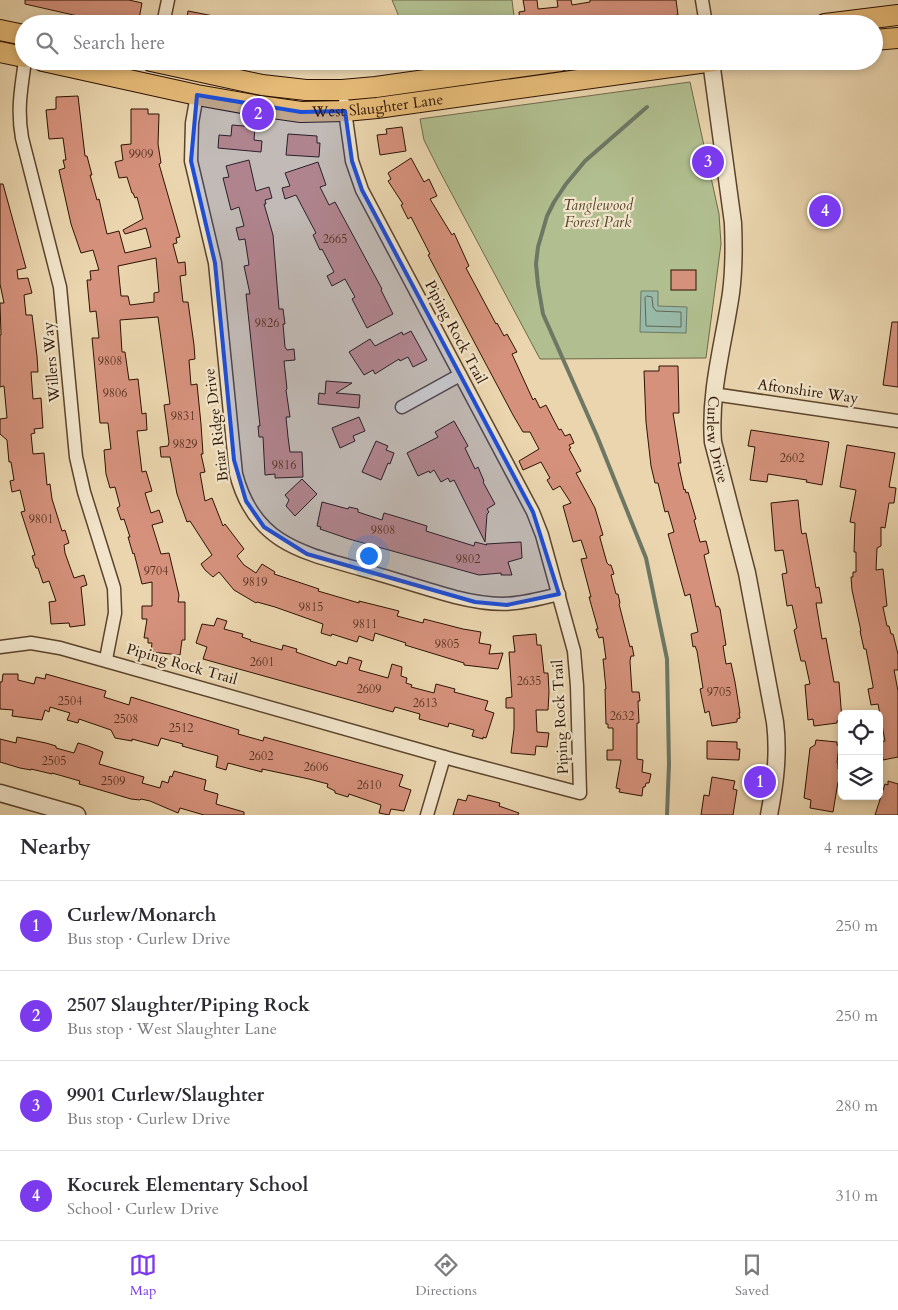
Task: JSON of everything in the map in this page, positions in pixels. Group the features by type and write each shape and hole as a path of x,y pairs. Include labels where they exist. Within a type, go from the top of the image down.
{"main road":[{"path":"883,17 898,15"},
{"path":"0,30 15,33"},
{"path":"883,39 898,38"},
{"path":"0,52 15,55"},
{"name":"West Slaughter Lane","path":"84,70 197,95 301,112 345,111 646,70"},
{"name":"West Slaughter Lane","path":"194,70 262,85 306,90 342,90 496,70"}],"street":[{"path":"165,15 168,0"},
{"path":"702,0 704,15"},
{"name":"Willers Way","path":"24,70 19,101 22,138 60,287 76,456 80,479 110,575 115,600 114,626 106,659"},
{"name":"Curlew Drive","path":"713,70 733,223 734,245 731,292 713,394 711,425 713,442 748,573 776,722 778,741 777,765 769,815"},
{"name":"Piping Rock Trail","path":"0,647 31,643 45,644 106,659 444,757 580,793 574,651 542,535 533,512 362,190 352,161 342,90"},
{"name":"Briar Ridge Drive","path":"197,95 192,122 191,161 215,263 236,474 253,514 264,527 278,538 306,554 455,597 475,602 507,605 559,594"},
{"path":"402,407 460,375"},
{"name":"Aftonshire Way","path":"713,394 898,421"},
{"path":"427,815 444,757"},
{"path":"0,793 77,815"}],"highlighted area":[{"path":"197,95 301,112 345,111 352,161 362,190 533,512 559,594 507,605 475,602 307,554 264,527 246,501 234,460 215,263 191,161"}],"green space":[{"path":"392,0 512,0 514,15 398,15"},
{"name":"Tanglewood Forest Park","path":"690,82 719,214 721,244 706,358 540,359 424,140 420,119"}],"water":[{"path":"641,291 658,291 658,306 687,307 686,333 640,332"}],"building":[{"path":"25,0 129,0 142,3 140,15 73,15 25,4"},
{"path":"523,0 537,0 538,9 558,7 557,0 571,0 572,5 590,2 590,0 676,0 678,15 519,15 519,12 525,11"},
{"path":"188,11 208,15 187,15"},
{"path":"78,96 85,156 87,156 92,175 90,175 97,200 99,199 107,234 119,231 125,253 151,247 146,228 125,234 123,230 143,219 137,197 135,198 132,193 127,177 119,178 115,162 123,160 121,145 131,144 131,109 148,109 148,114 159,114 158,144 161,163 159,164 180,237 176,238 177,243 173,244 178,263 185,262 186,275 180,276 183,302 188,302 194,345 195,359 189,360 191,385 197,384 201,424 203,454 201,454 205,472 200,473 205,501 212,498 223,526 225,524 244,549 237,556 244,565 256,573 262,564 275,572 274,574 319,589 318,591 359,603 359,601 399,611 397,616 423,623 424,619 481,632 479,643 491,645 489,654 503,653 498,669 464,665 464,663 405,645 406,643 375,633 373,641 359,636 357,642 332,634 331,636 321,633 323,624 275,607 256,603 234,590 219,572 213,577 205,570 201,564 212,555 190,521 187,522 177,494 170,457 161,457 160,447 168,446 169,442 164,405 170,404 158,317 120,320 122,352 125,352 129,380 138,379 142,414 146,413 147,430 137,431 142,472 146,471 152,491 145,493 151,513 159,510 163,522 152,525 161,554 169,553 179,595 178,602 185,602 185,640 182,640 180,655 151,652 152,643 148,643 148,638 144,638 147,619 142,619 142,606 152,606 152,582 142,584 128,537 130,537 124,519 121,520 117,508 120,506 115,487 110,488 106,474 104,450 111,449 108,423 100,423 92,338 99,338 96,311 90,312 87,280 91,280 90,271 99,270 93,250 81,253 71,224 59,170 65,168 63,160 66,160 63,138 49,139 46,110 56,109 56,97","holes":["156,258 159,292 154,293 154,302 130,305 128,296 121,296 118,266"]},
{"path":"232,125 255,127 254,140 262,141 261,152 218,148 219,135 231,136"},
{"path":"402,127 406,151 380,155 377,135 387,134 386,129"},
{"path":"288,134 317,136 317,143 320,143 319,157 286,155"},
{"path":"411,158 424,182 429,179 437,196 430,199 452,235 454,233 469,266 466,268 496,324 504,336 507,334 517,352 512,354 533,400 535,398 540,408 546,405 559,430 561,429 565,436 570,434 574,443 569,445 571,448 569,449 581,471 576,473 595,508 603,535 600,538 607,563 611,565 614,574 611,575 616,594 618,594 630,647 632,646 634,656 631,656 630,661 632,692 639,692 640,701 638,701 637,759 643,760 642,772 651,774 649,783 646,783 645,787 643,787 642,796 619,792 620,789 616,788 621,760 607,760 607,750 613,750 613,728 608,728 608,724 606,724 606,689 603,659 606,659 603,637 599,638 596,629 598,629 581,559 587,558 581,540 573,542 563,506 571,503 560,486 553,490 547,480 550,478 541,462 523,470 519,461 539,449 530,432 523,432 513,415 428,255 430,254 411,217 408,219 401,205 403,204 388,181 391,179 388,173"},
{"path":"249,160 256,191 269,187 272,198 265,200 266,204 264,204 273,235 279,309 283,309 285,324 283,324 285,347 287,350 294,349 295,360 284,361 290,417 286,417 288,437 290,452 302,452 303,477 275,478 275,474 265,475 263,437 259,437 258,426 260,426 246,294 250,294 244,266 249,265 245,239 239,240 236,228 244,226 239,207 231,210 223,178 229,177 226,166"},
{"path":"318,162 326,185 320,187 329,205 335,202 382,289 393,314 367,328 352,299 355,297 345,279 332,286 327,276 334,272 322,249 320,250 313,235 316,233 296,195 285,199 282,188 290,186 285,173"},
{"path":"0,184 3,184 26,268 17,270 18,279 28,278 32,293 24,295 26,315 32,315 37,356 38,372 31,372 33,399 41,398 43,428 34,429 35,433 31,434 33,454 44,453 47,485 50,484 52,499 62,531 65,530 69,543 64,545 65,553 74,578 84,575 87,585 81,587 85,625 70,627 69,623 51,624 49,602 56,601 49,581 43,583 38,568 36,568 32,556 35,555 21,512 25,511 20,490 12,492 10,481 14,480 11,462 9,462 7,440 0,434 0,419 7,418 4,386 0,387 0,303 4,303 0,284"},
{"path":"671,270 696,270 696,290 671,290"},
{"path":"892,322 898,322 898,387 883,385"},
{"path":"411,331 427,360 413,367 408,357 400,361 399,359 375,374 373,370 364,375 349,352 370,339 375,346 402,332 403,335"},
{"path":"659,366 678,366 679,413 673,413 681,463 678,463 684,490 686,493 688,492 696,519 694,520 700,542 706,541 709,553 704,555 716,607 718,606 720,609 726,645 723,646 726,664 731,663 735,682 740,713 740,718 737,719 737,722 712,726 709,711 705,713 700,689 703,688 697,651 695,646 693,647 691,634 698,632 690,594 685,596 668,534 674,532 668,511 665,512 658,483 655,483 651,466 646,422 644,371 659,371"},
{"path":"326,381 352,383 336,393 360,395 359,408 318,404 319,393 325,394"},
{"path":"359,417 365,431 353,436 355,441 340,448 332,428"},
{"path":"454,421 468,446 465,448 475,469 478,467 483,482 495,504 487,509 489,512 487,514 485,542 454,480 450,482 448,478 441,482 434,470 418,476 407,453 438,437 435,432"},
{"path":"751,430 829,442 822,485 806,482 807,480 768,474 767,482 750,480 755,447 748,446"},
{"path":"376,441 388,446 386,450 394,453 381,480 362,472"},
{"path":"847,445 895,453 889,487 896,488 894,503 889,503 885,528 881,527 881,546 877,548 876,570 883,569 887,606 883,607 887,626 889,626 891,634 893,634 898,654 898,670 894,670 898,691 898,757 883,760 883,741 885,741 883,710 879,710 878,704 871,705 868,689 873,688 873,686 852,590 851,577 853,577 853,572 856,572 856,552 854,552 855,523 850,522 856,490 840,487"},
{"path":"302,479 317,494 295,516 286,506 289,500 285,495"},
{"path":"798,500 802,534 806,533 816,588 819,587 822,603 816,603 822,639 826,638 834,682 839,682 841,710 838,710 837,723 814,726 813,719 808,720 805,685 810,684 805,661 801,661 794,630 797,628 792,605 787,606 782,574 787,573 783,550 775,551 771,503"},
{"path":"322,502 348,509 349,507 358,509 358,512 382,520 384,513 427,526 426,531 474,546 475,542 487,545 521,542 522,558 508,562 512,575 501,575 501,573 479,575 349,539 320,529 321,527 317,526"},
{"path":"217,618 227,621 224,629 243,634 242,637 250,641 282,650 283,645 297,649 296,652 336,666 338,661 347,664 349,657 362,661 359,670 388,678 392,664 402,667 401,676 407,678 406,683 412,685 411,687 434,693 436,684 455,689 454,692 488,701 485,710 494,713 486,738 472,736 474,730 449,723 448,727 419,719 420,714 395,707 393,712 203,659 207,647 196,643 202,624 214,626"},
{"path":"536,634 537,645 541,645 544,673 548,673 549,692 548,710 536,710 537,732 549,733 547,747 536,746 535,755 511,753 514,708 506,708 506,698 512,697 509,652 515,652 513,636"},
{"path":"3,674 18,674 18,680 34,684 36,677 45,679 46,674 106,691 104,697 129,705 131,697 239,730 238,734 263,741 264,737 403,775 399,786 411,790 404,811 391,809 389,815 379,813 381,805 349,794 348,797 335,793 335,791 327,787 328,784 262,769 262,772 228,763 226,770 216,767 218,756 161,738 158,746 132,739 132,741 115,738 111,730 79,719 78,723 67,720 70,713 50,707 49,712 45,710 42,720 12,716 13,710 0,709 0,682 2,682"},
{"path":"17,737 46,743 74,753 78,743 88,746 103,752 99,764 144,777 142,783 160,788 162,781 168,783 174,771 206,780 204,790 218,794 216,804 244,812 244,815 204,815 180,808 178,813 150,801 131,799 79,784 80,781 52,773 20,768 0,762 0,739 16,743"},
{"path":"816,740 837,742 838,745 838,782 833,812 810,808 811,800 804,798 810,748 815,745"},
{"path":"707,741 737,742 737,749 740,749 739,760 707,759"},
{"path":"712,777 735,781 733,789 737,790 733,815 701,815 704,795 709,796"},
{"path":"888,781 898,784 898,815 875,815 880,800 883,800 885,784 888,785"},
{"path":"468,795 500,803 499,806 519,813 518,815 453,815 458,799 466,801"}],"waterway":[{"path":"647,107 585,161 566,184 547,216 538,247 536,264 543,314 597,436 646,558 667,659 669,764 667,815"}],"place":[{"name":"2507 Slaughter/Piping Rock","path":"258,114"},
{"name":"9901 Curlew/Slaughter","path":"708,162"},
{"name":"Kocurek Elementary School","path":"825,211"},
{"name":"Curlew/Monarch","path":"760,782"}]}
